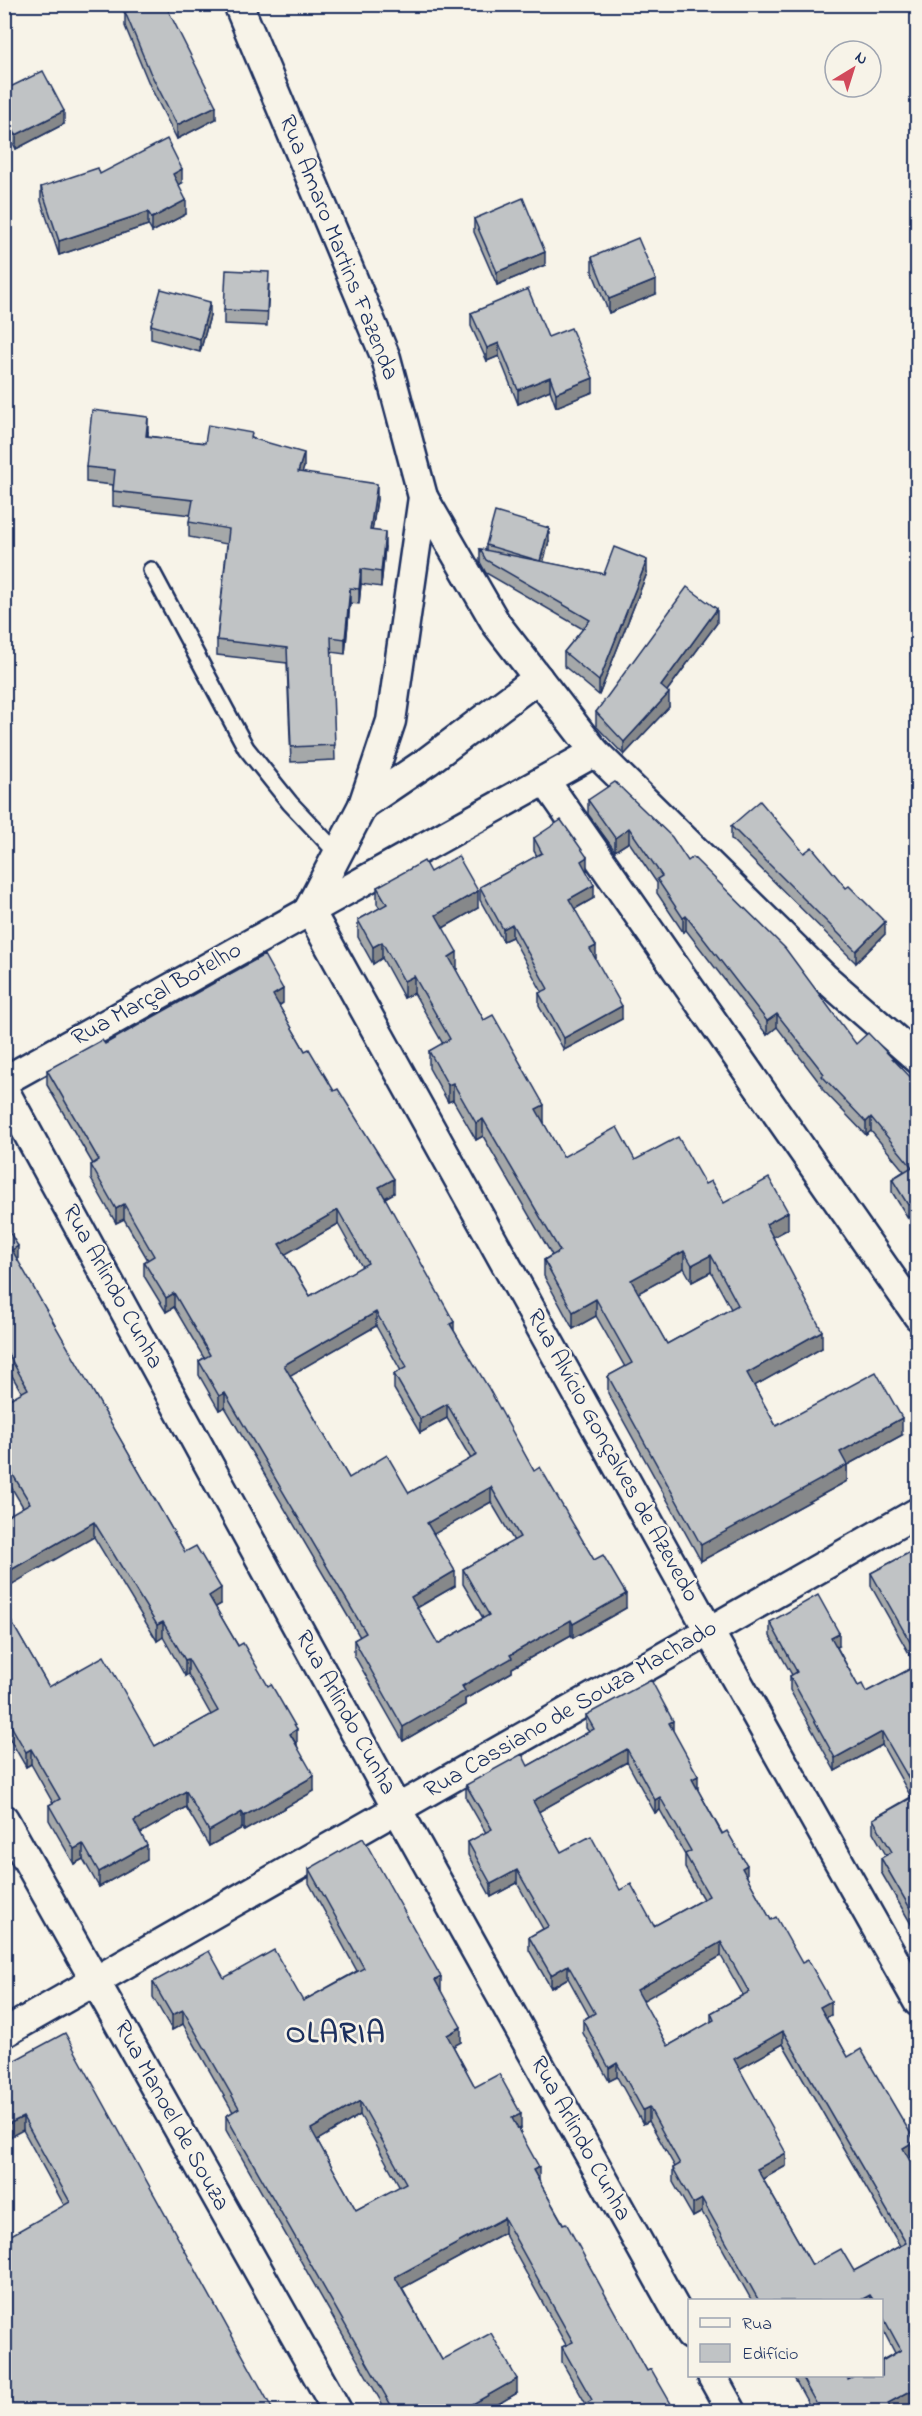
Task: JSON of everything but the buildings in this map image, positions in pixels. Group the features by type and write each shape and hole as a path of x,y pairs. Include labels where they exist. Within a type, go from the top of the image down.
{"street":[{"name":"Rua Amaro Martins Fazenda","path":"238,4 386,358 423,497 391,721 363,805 309,909"},
{"path":"423,497 497,625 595,752 824,977 918,1059"},
{"path":"363,805 428,761 538,678"},
{"name":"Rua Marçal Botelho","path":"4,1081 309,909 546,782 595,752"},
{"path":"546,782 918,1316"},
{"name":"Rua Alvício Gonçalves de Azevedo","path":"309,909 709,1631 918,2002"},
{"name":"Rua Arlindo Cunha","path":"4,1090 397,1809 688,2331"},
{"name":"Rua Cassiano de Souza Machado","path":"4,2033 918,1512"},
{"name":"Rua Manoel de Souza","path":"4,1819 338,2412"},
{"path":"713,2377 732,2412"}],"lane":[{"path":"151,570 246,748 290,803 339,855"}],"district":[{"name":"OLARIA","path":"336,2035"}]}
